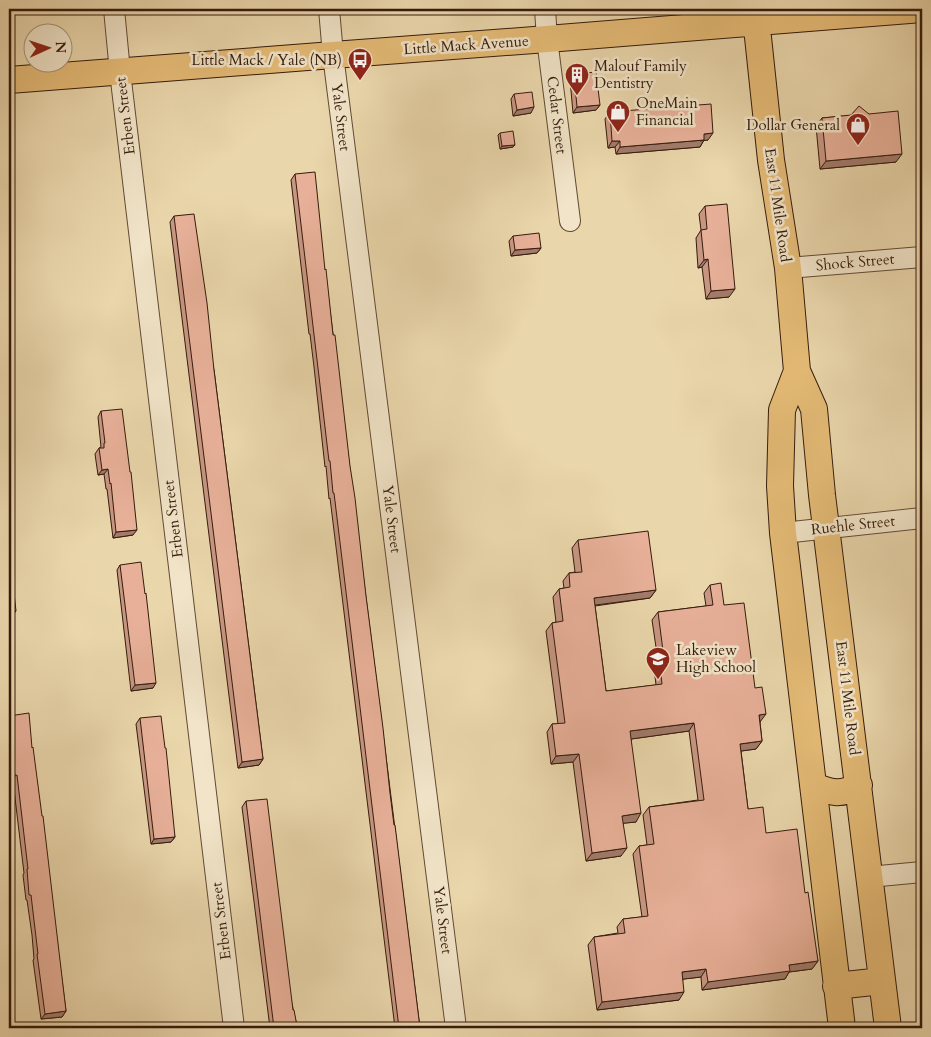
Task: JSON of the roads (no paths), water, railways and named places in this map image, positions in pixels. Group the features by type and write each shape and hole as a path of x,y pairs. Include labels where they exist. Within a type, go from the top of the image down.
{"main road":[{"name":"Little Mack Avenue","path":"9,80 547,40 755,15 922,9"},
{"name":"East 11 Mile Road","path":"755,15 771,160 788,268 796,371 814,409 826,527 888,1028"},
{"name":"East 11 Mile Road","path":"796,371 782,410 780,486 783,532 842,1028"},
{"path":"814,786 831,793 841,793 850,791 858,785"},
{"path":"836,986 882,981"}],"street":[{"name":"Erben Street","path":"114,9 234,1028"},
{"name":"Yale Street","path":"329,9 333,55 456,1028"},
{"name":"Cedar Street","path":"544,9 570,221"},
{"name":"Shock Street","path":"788,268 922,256"},
{"name":"Ruehle Street","path":"783,532 922,518"},
{"path":"869,877 922,872"}],"place":[{"name":"Little Mack / Yale (NB)","path":"360,81"},
{"name":"Malouf Family Dentistry","path":"577,96"},
{"name":"OneMain Financial","path":"618,133"},
{"name":"Dollar General","path":"858,146"},
{"name":"Lakeview High School","path":"658,680"}]}
